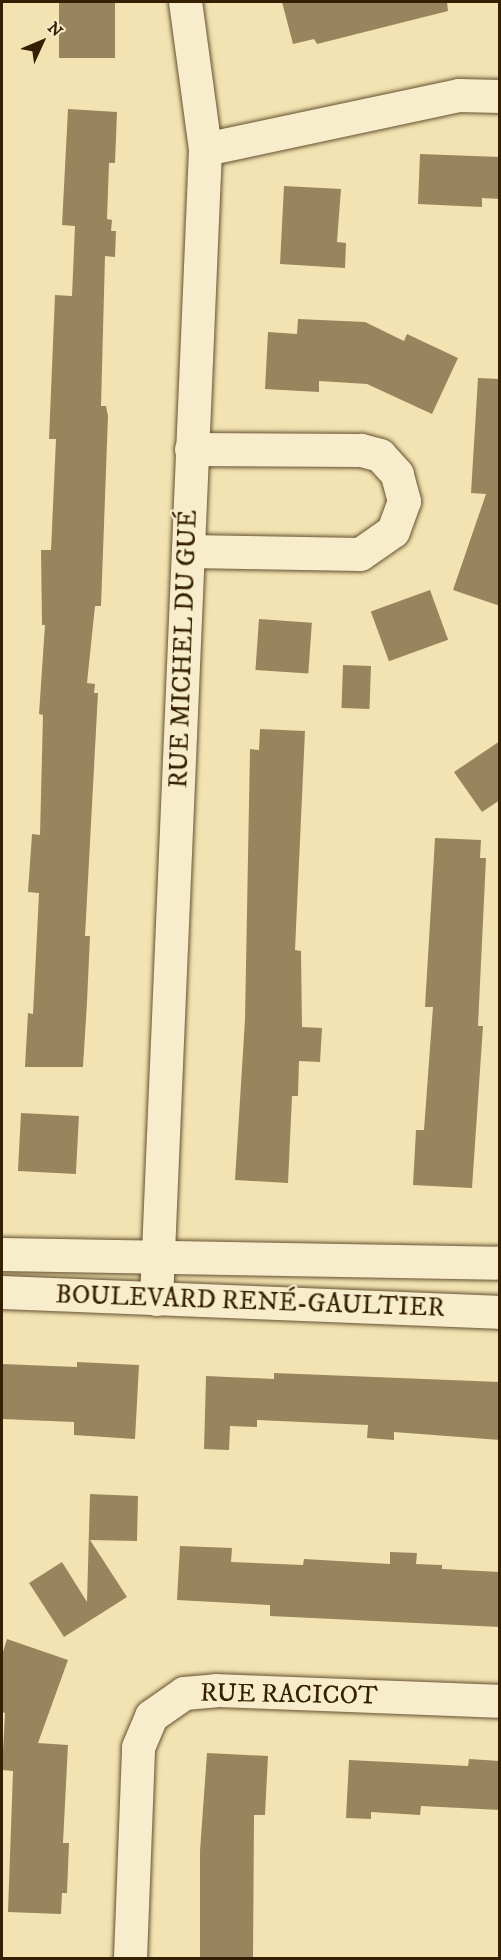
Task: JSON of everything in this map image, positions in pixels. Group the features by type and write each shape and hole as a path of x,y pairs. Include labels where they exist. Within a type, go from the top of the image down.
{"street":[{"name":"RUE MICHEL DU GUÉ","path":"156,1299 205,150 185,2"},
{"path":"205,150 459,95 500,96"},
{"path":"188,551 360,554 393,531 404,501 397,474 380,455 361,450 191,449"},
{"name":"BOULEVARD RENÉ-GAULTIER","path":"2,1254 158,1260 500,1263"},
{"name":"BOULEVARD RENÉ-GAULTIER","path":"2,1292 500,1312"},
{"name":"RUE RACICOT","path":"130,1959 138,1747 151,1716 184,1693 216,1690 500,1701"}],"building":[{"path":"59,2 115,2 115,58 59,58"},
{"path":"282,2 447,2 448,11 317,44 314,39 293,44"},
{"path":"68,109 117,112 115,163 109,163 107,219 112,220 111,231 116,231 115,257 105,256 101,406 106,406 108,416 101,606 95,606 87,683 95,684 94,693 98,693 85,936 90,936 83,1067 25,1067 28,1013 33,1014 39,893 28,892 32,834 40,835 43,715 39,714 45,625 42,625 41,550 51,550 56,439 49,439 55,295 72,296 75,226 62,225"},
{"path":"420,154 500,157 500,199 482,198 482,207 418,204"},
{"path":"284,186 341,189 337,242 346,243 345,268 280,264"},
{"path":"298,319 365,322 404,341 407,334 458,358 432,414 367,384 319,381 319,392 265,389 268,332 297,334"},
{"path":"478,378 500,379 500,606 453,590 486,494 471,493"},
{"path":"430,590 448,640 389,661 371,612"},
{"path":"259,619 312,623 308,674 255,670"},
{"path":"343,665 371,666 369,709 341,708"},
{"path":"260,729 305,731 295,950 301,951 302,1027 322,1028 320,1062 299,1061 298,1096 292,1096 288,1183 235,1180 245,1019 250,749 259,750"},
{"path":"500,741 500,800 482,812 454,772"},
{"path":"435,838 481,840 480,858 486,858 478,1026 483,1026 472,1188 413,1185 416,1130 424,1130 433,1007 425,1007"},
{"path":"21,1113 79,1116 76,1174 18,1171"},
{"path":"77,1362 139,1365 135,1439 74,1435 74,1422 2,1419 2,1364 77,1367"},
{"path":"274,1373 500,1382 500,1440 394,1432 394,1440 367,1438 368,1425 257,1420 257,1427 230,1426 229,1450 204,1449 206,1376 274,1379"},
{"path":"90,1494 138,1496 137,1541 90,1540 127,1597 64,1637 29,1583 62,1562 87,1602"},
{"path":"180,1546 232,1548 231,1562 303,1565 304,1559 390,1564 390,1552 417,1553 416,1564 442,1565 442,1569 500,1572 500,1627 270,1616 270,1605 177,1600"},
{"path":"7,1639 68,1660 38,1743 68,1745 63,1843 69,1843 67,1893 62,1893 61,1914 8,1912 13,1771 2,1770 5,1713 2,1712 2,1655"},
{"path":"207,1753 268,1756 265,1815 254,1815 253,1959 200,1959 200,1851"},
{"path":"469,1759 500,1761 500,1810 421,1806 420,1815 371,1812 371,1819 346,1818 349,1760 468,1766"}]}
